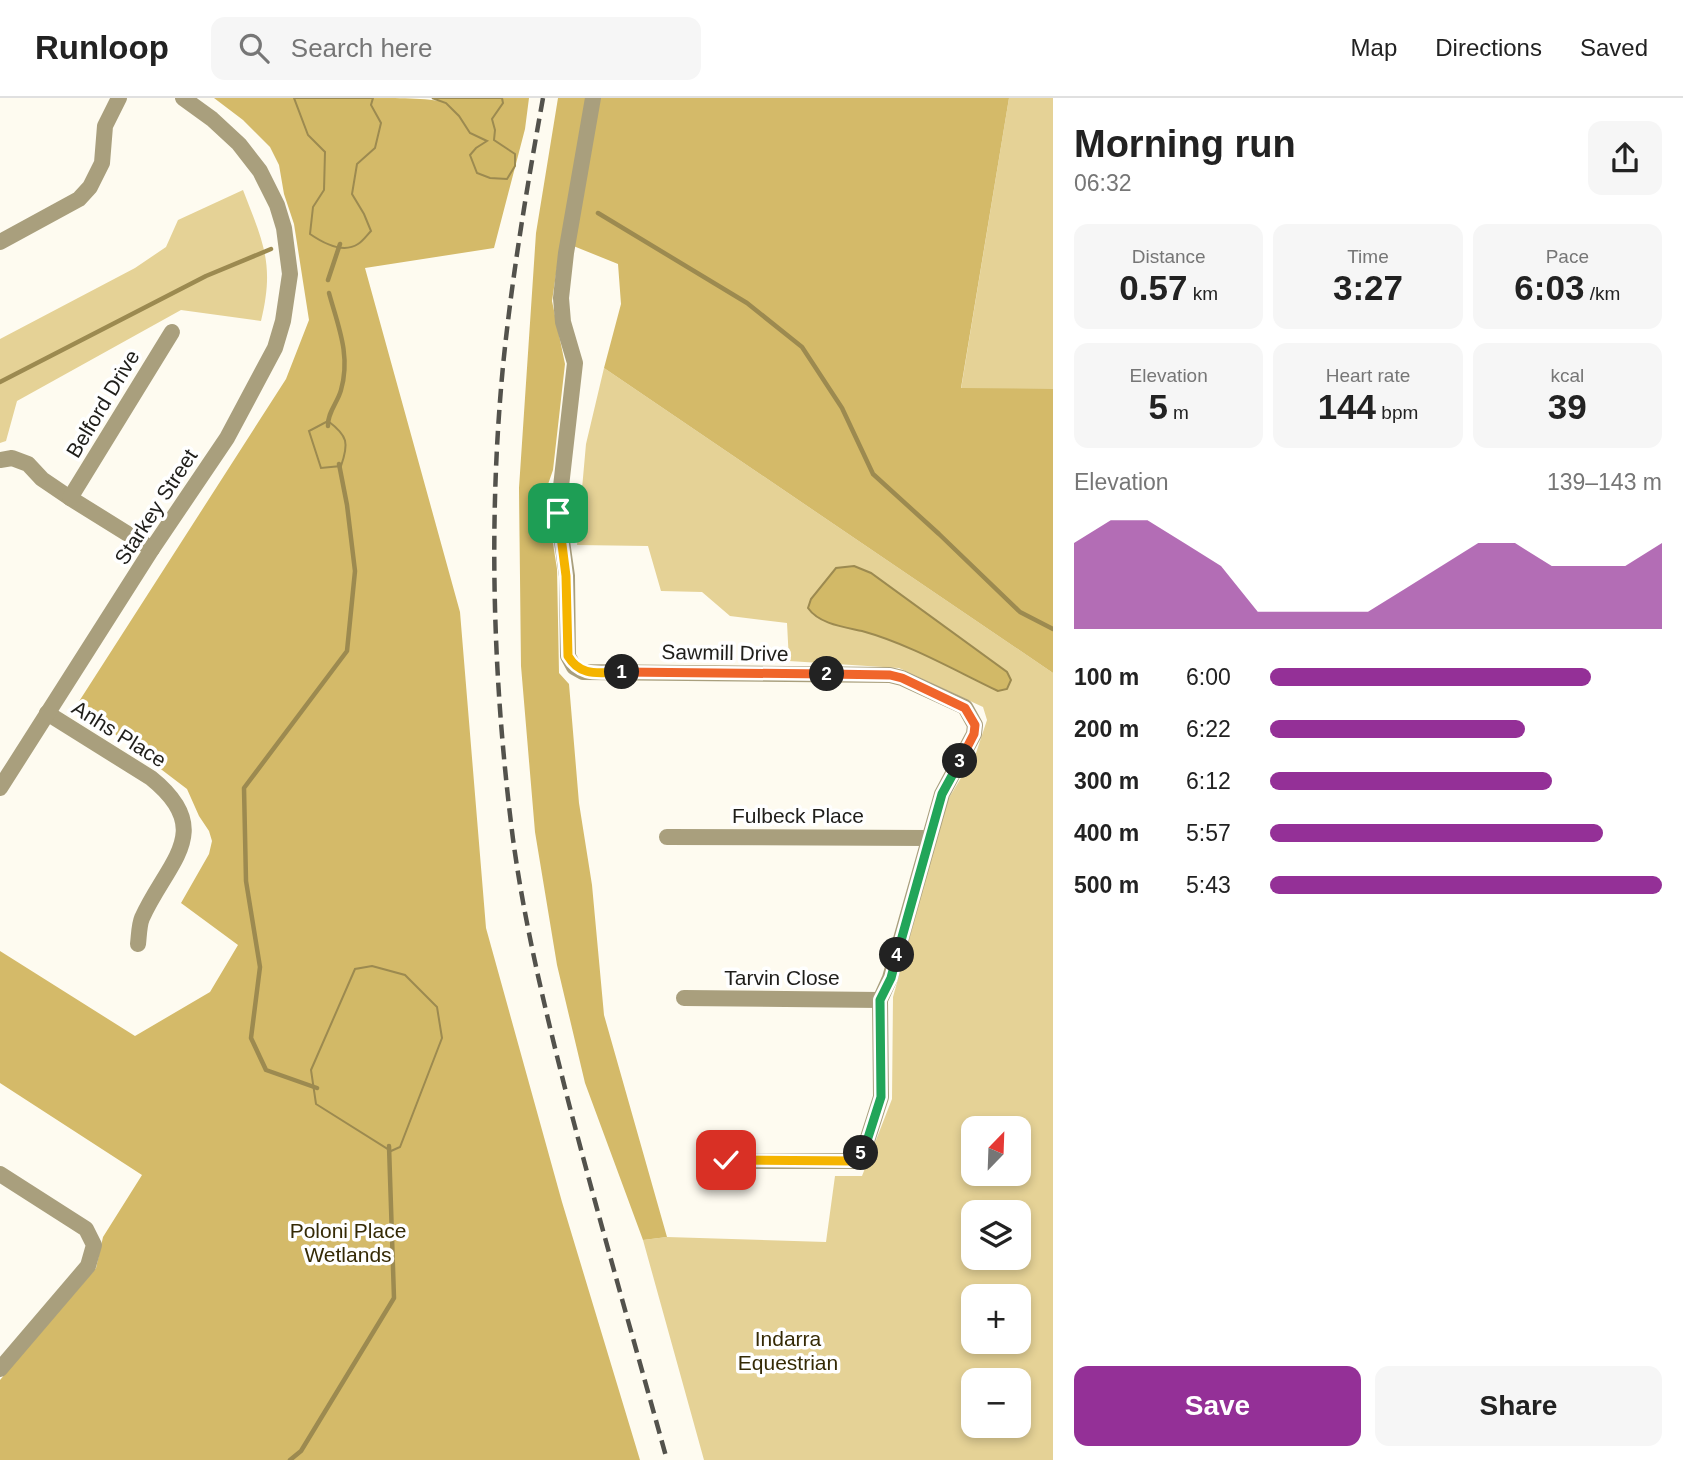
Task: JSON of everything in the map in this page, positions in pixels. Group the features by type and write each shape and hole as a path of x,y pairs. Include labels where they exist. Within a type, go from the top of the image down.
{"street":[{"path":"0,242 79,199 90,187 102,163 105,126 119,98"},
{"name":"Sawmill Drive","path":"593,98 566,253 561,298 563,322 575,363 558,513 566,576 568,656 574,667 583,672 890,675 965,708 975,725 974,734 942,794 891,978 880,1000 881,1097 866,1144 854,1161 726,1160"},
{"name":"Starkey Street","path":"0,788 152,549 227,438 275,348 283,321 290,274 284,228 277,205 260,171 239,144 192,101"},
{"name":"Belford Drive","path":"70,498 172,332"},
{"path":"0,460 12,458 28,464 42,479 152,549"},
{"name":"Anhs Place","path":"47,713 151,778 167,790 181,809 184,832 177,857 141,919 138,944"},
{"name":"Fulbeck Place","path":"667,837 928,838"},
{"name":"Tarvin Close","path":"684,998 880,1000"},
{"path":"0,1174 86,1229 94,1245 88,1266 0,1369"}],"green space":[{"name":"Poloni Place Wetlands","path":"214,98 294,98 308,135 325,151 324,191 313,207 364,214 352,195 357,164 375,148 371,104 373,98 445,102 456,112 470,133 494,140 492,119 503,103 502,98 529,98 525,129 494,248 365,268 460,612 486,928 562,1202 640,1460 0,1460 0,1380 96,1268 103,1237 142,1175 0,1083 0,951 135,1036 210,992 238,945 181,903 209,854 212,841 187,789 78,703 286,379 309,320 294,224 284,194 279,165 270,147 243,120"},
{"path":"558,98 1009,98 961,388 1053,389 1053,673 604,368 621,304 618,264 561,241 552,301 565,364 553,470 545,493 557,569 559,673 569,684 579,803 592,885 604,1015 667,1237 643,1240 585,1083 557,965 535,832 521,666 519,488 536,233"},
{"path":"1009,98 1053,98 1053,389 961,389"},
{"path":"243,190 261,239 267,268 261,321 181,310 17,401 6,441 0,443 0,339 135,268 166,247 178,220"},
{"name":"Indarra Equestrian","path":"604,368 1053,673 1053,1460 704,1460 643,1240 667,1237 826,1242 835,1176 862,1176 892,1099 893,997 947,801 976,753 987,720 983,707 899,668 789,661 787,623 730,616 702,592 661,591 648,546 577,545 586,444"}],"shaded area":[{"path":"294,98 373,98 371,105 381,123 375,148 357,164 352,194 371,231 352,247 333,246 310,234 313,207 324,190 325,152 308,135"},
{"path":"432,98 502,98 503,103 492,119 494,140 515,154 515,166 507,179 490,178 477,173 470,155 487,141 470,133 446,103"},
{"path":"328,421 340,431 346,446 341,466 321,468 309,431"},
{"path":"854,566 871,573 1007,672 1011,680 1007,689 998,691 897,643 819,618 808,608 811,599 836,568"},
{"path":"372,966 405,975 437,1007 442,1038 400,1147 391,1151 316,1104 311,1070 355,969"}],"waterway":[{"path":"598,213 747,303 802,347 842,408 873,474 1020,612 1053,629"},
{"path":"328,280 340,244"},
{"path":"0,382 206,276 271,249"},
{"path":"328,426 329,417 341,390 345,365 342,341 329,293"},
{"path":"317,1088 266,1070 251,1038 260,967 246,881 244,788 347,651 355,571 339,464"},
{"path":"290,1460 301,1451 394,1298 389,1146"}],"railway":[{"path":"543,98 511,299 498,425 495,603 506,780 518,872 545,1005 581,1149 667,1460"}],"route":[{"path":"558,513 566,576 568,656 574,667 583,672 890,675 965,708 975,725 974,734 942,794 891,978 880,1000 878,1017 881,1033 881,1097 861,1153 854,1161 726,1160"}]}
